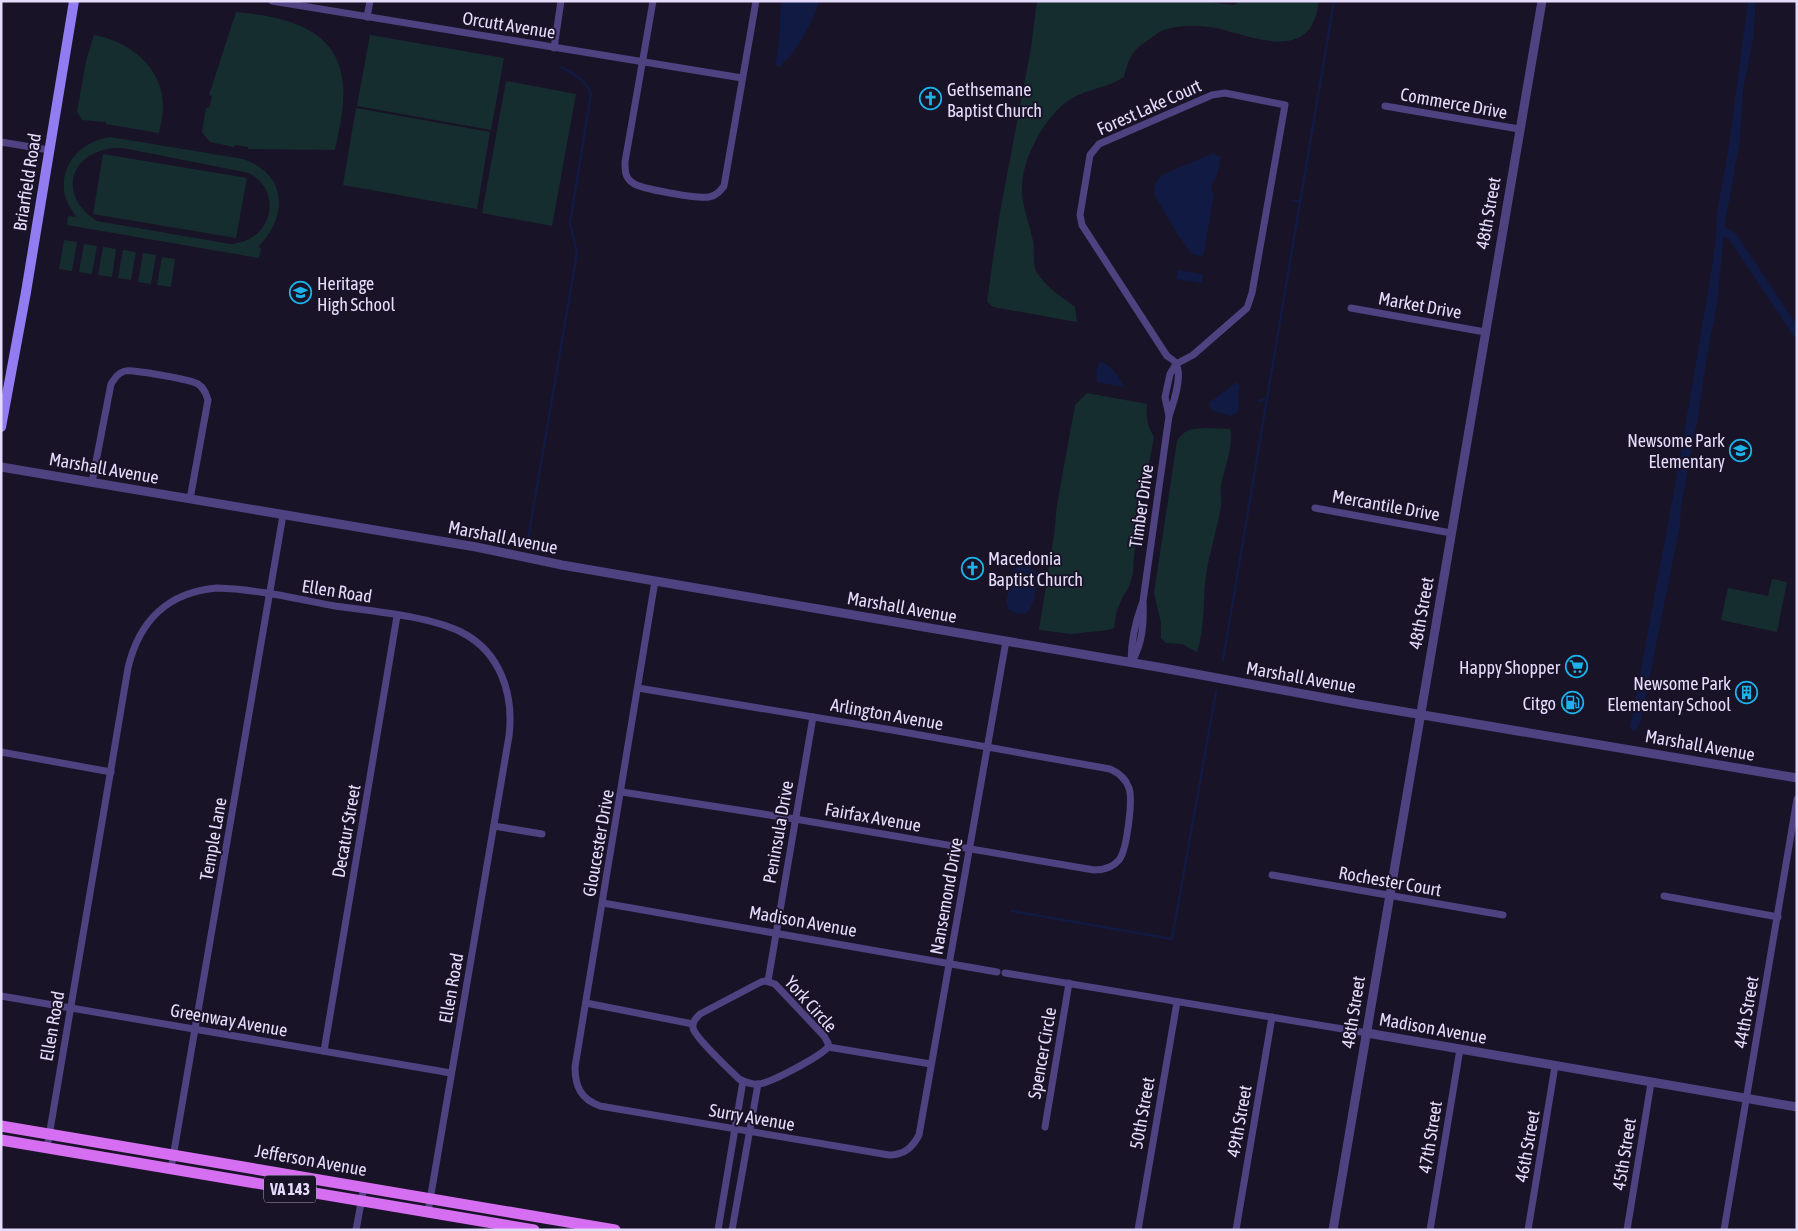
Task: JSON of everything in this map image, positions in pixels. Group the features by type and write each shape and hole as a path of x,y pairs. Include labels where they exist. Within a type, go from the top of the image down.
{"main road":[{"name":"Briarfield Road","path":"1,427 74,1"},
{"name":"Jefferson Avenue","path":"1,1126 615,1230"},
{"name":"Jefferson Avenue","path":"1,1140 534,1230"}],"street":[{"name":"Orcutt Avenue","path":"272,1 742,78"},
{"path":"367,17 370,1"},
{"path":"554,48 561,1"},
{"path":"653,1 625,162 625,172 628,178 637,186 694,197 710,197 721,191 724,186 756,1"},
{"name":"48th Street","path":"1333,1230 1484,332 1542,1"},
{"name":"Forest Lake Court","path":"1225,93 1285,105 1253,287 1247,308 1193,355 1176,364 1167,356 1082,225 1080,215 1090,155 1099,144 1212,95 1225,93"},
{"name":"Commerce Drive","path":"1385,106 1519,130"},
{"path":"1,142 49,150"},
{"name":"Market Drive","path":"1351,308 1484,332"},
{"name":"Timber Drive","path":"1131,663 1139,651 1144,618 1143,601 1168,416 1178,376 1176,364"},
{"path":"92,482 111,384 119,374 131,370 194,382 204,389 207,395 208,400 190,499"},
{"name":"Marshall Avenue","path":"1,468 476,547 562,565 1797,778"},
{"name":"Mercantile Drive","path":"1315,508 1451,533"},
{"name":"Temple Lane","path":"171,1169 283,515"},
{"name":"Gloucester Drive","path":"592,1103 580,1093 575,1076 575,1066 622,792 655,581"},
{"name":"Ellen Road","path":"46,1148 131,655 141,632 155,615 171,601 199,590 227,588 397,616 448,627 462,633 482,647 501,674 508,694 511,724 428,1212"},
{"name":"Decatur Street","path":"324,1052 397,616"},
{"name":"Nansemond Drive","path":"906,1151 919,1135 1006,641"},
{"name":"Arlington Avenue","path":"638,688 813,716 1110,769 1117,772 1126,782 1131,798 1124,851 1117,862"},
{"name":"Peninsula Drive","path":"768,981 813,716"},
{"path":"1,752 111,772"},
{"name":"Fairfax Avenue","path":"622,792 795,819 1094,870 1108,868 1117,862"},
{"name":"44th Street","path":"1724,1230 1797,799"},
{"path":"494,826 542,834"},
{"name":"Rochester Court","path":"1272,875 1503,915"},
{"path":"1664,896 1778,917"},
{"name":"Madison Avenue","path":"603,903 1797,1107"},
{"name":"York Circle","path":"693,1024 700,1014 761,982 768,981 775,984 824,1036 828,1047"},
{"name":"Spencer Circle","path":"1045,1127 1069,983"},
{"name":"Greenway Avenue","path":"1,996 451,1073"},
{"name":"50th Street","path":"1138,1230 1177,1002"},
{"path":"586,1003 693,1024 697,1036 743,1081 758,1084 732,1230"},
{"name":"49th Street","path":"1236,1230 1272,1018"},
{"name":"York Circle","path":"828,1047 931,1064"},
{"name":"York Circle","path":"758,1084 769,1081 819,1055 828,1047"},
{"name":"47th Street","path":"1430,1230 1460,1048"},
{"name":"46th Street","path":"1528,1230 1555,1066"},
{"path":"718,1230 743,1081"},
{"name":"45th Street","path":"1627,1230 1651,1083"},
{"name":"Surry Avenue","path":"592,1103 735,1130 889,1155 906,1151"},
{"path":"356,1230 364,1187"}],"green space":[{"path":"1037,1 1198,1 1234,5 1240,1 1319,1 1316,15 1307,32 1294,39 1285,41 1263,40 1221,29 1200,26 1185,26 1162,31 1136,50 1130,58 1124,77 1072,98 1048,120 1029,156 1022,181 1022,193 1033,241 1036,271 1049,287 1075,307 1077,322 993,307 987,301 999,218 1031,48"},
{"path":"236,12 287,21 317,35 328,46 337,60 343,86 342,114 335,150 248,149 248,147 235,145 234,147 210,142 202,132 206,108 209,108 212,96 209,95"},
{"path":"94,35 120,43 142,58 150,68 157,79 161,92 163,109 159,133 106,124 106,122 82,120 77,112 86,61"},
{"path":"370,35 504,58 491,130 357,106"},
{"path":"506,81 576,94 552,226 482,213"},
{"path":"356,108 490,132 477,209 343,185"},
{"path":"110,137 243,159 258,166 269,175 279,197 275,223 258,247 261,248 259,258 67,225 68,216 76,217 65,196 65,174 74,156 100,139","holes":["113,148 123,148 249,173 260,181 267,192 270,204 264,226 255,235 244,241 230,244 97,221 85,211 77,200 73,189 74,177 78,167 86,158 98,152"]},
{"path":"103,154 247,178 236,238 93,214"},
{"path":"64,240 77,242 72,271 59,269"},
{"path":"84,244 97,246 92,274 79,272"},
{"path":"103,247 116,249 112,277 98,275"},
{"path":"123,250 136,252 131,280 118,278"},
{"path":"143,253 156,255 151,284 138,282"},
{"path":"162,257 175,259 171,287 157,285"},
{"path":"1087,393 1147,404 1147,421 1154,437 1142,501 1144,519 1137,537 1133,574 1116,613 1114,628 1071,634 1039,630 1057,505 1075,405"},
{"path":"1206,428 1230,429 1231,444 1222,479 1220,513 1207,569 1202,632 1197,652 1182,644 1166,643 1161,638 1161,623 1154,593 1177,441 1189,430"},
{"path":"1772,579 1787,582 1777,632 1721,620 1728,588 1768,596"}],"water":[{"path":"781,1 819,1 803,37 792,54 779,67 775,65 779,41"},
{"path":"1748,1 1756,1 1753,39 1743,91 1740,140 1725,224 1717,305 1681,507 1680,525 1641,721 1637,729 1633,731 1630,728 1676,480 1711,273 1717,213 1729,145"},
{"path":"1213,153 1221,157 1217,175 1212,186 1214,195 1202,256 1192,254 1178,235 1154,194 1155,183 1162,175"},
{"path":"1178,270 1203,274 1202,283 1176,279"},
{"path":"1099,362 1111,367 1124,387 1097,382 1096,373"},
{"path":"1237,382 1240,385 1238,396 1239,409 1236,413 1231,416 1214,411 1209,406 1210,402"},
{"path":"1023,566 1035,570 1037,579 1032,605 1028,612 1020,614 1009,610 1006,602 1014,570 1017,567"}],"waterway":[{"path":"1223,660 1334,1"},
{"path":"527,545 577,253 570,223 591,94 582,81 561,67"},
{"path":"1293,200 1300,202"},
{"path":"1725,232 1733,237 1797,333"},
{"path":"1259,401 1267,399"},
{"path":"1012,911 1172,939 1216,692"}],"place":[{"name":"Gethsemane Baptist Church","path":"931,99"},
{"name":"Heritage High School","path":"301,293"},
{"name":"Newsome Park Elementary","path":"1741,450"},
{"name":"Macedonia Baptist Church","path":"972,568"},
{"name":"Happy Shopper","path":"1576,667"},
{"name":"Newsome Park Elementary School","path":"1747,693"},
{"name":"Citgo","path":"1572,703"}]}
